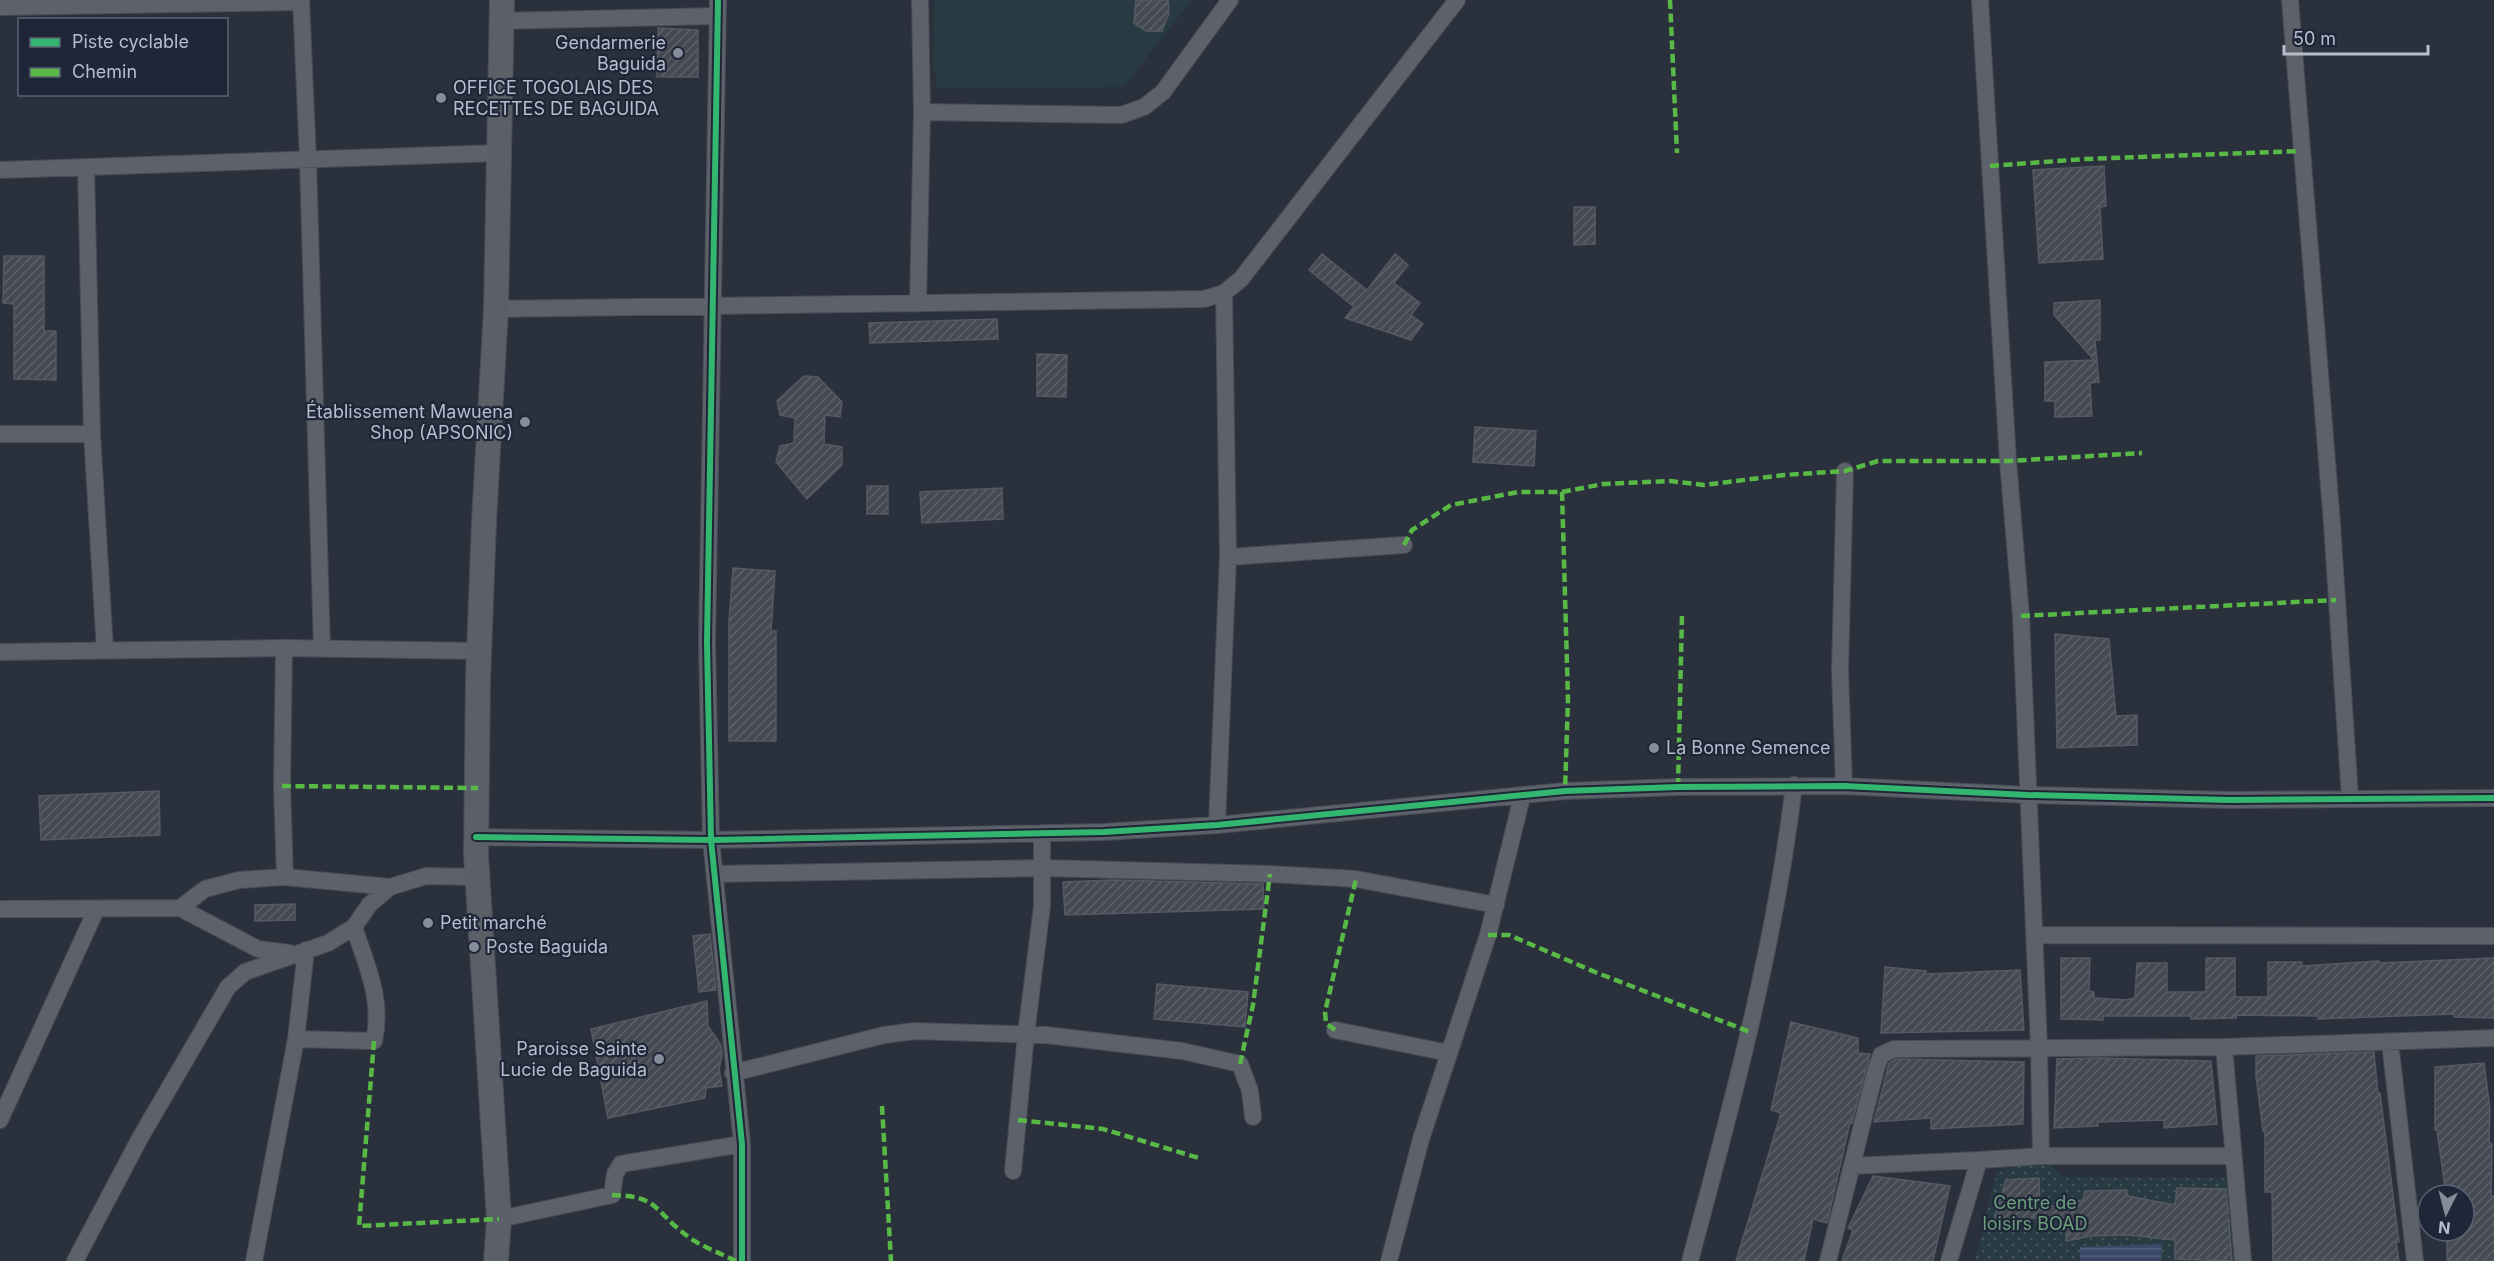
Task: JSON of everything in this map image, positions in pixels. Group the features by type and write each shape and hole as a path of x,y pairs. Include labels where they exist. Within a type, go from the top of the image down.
{"street":[{"path":"918,304 922,112 920,0"},
{"path":"922,112 1121,115 1144,107 1163,92 1230,0"},
{"path":"496,309 1204,299 1224,293 1241,279 1457,0"},
{"path":"1980,0 2008,461 2021,616 2039,1048 2041,1156"},
{"path":"2290,0 2332,524 2350,798"},
{"path":"0,8 301,1 308,160 322,649"},
{"path":"496,1261 499,1219 476,837 484,521 496,309 502,10 718,8 707,642 711,840 742,1144 742,1261"},
{"path":"0,170 500,153"},
{"path":"86,168 92,434 105,650"},
{"path":"1217,825 1228,557 1224,293"},
{"path":"0,434 92,434"},
{"path":"1844,786 1840,671 1845,471"},
{"path":"1228,557 1404,544"},
{"path":"0,652 284,648 480,651"},
{"path":"284,648 282,786 285,877"},
{"path":"476,837 711,840 1104,832 1217,825 1576,791 1794,785 2028,795 2230,800 2494,798"},
{"path":"1690,1261 1750,1032 1782,864 1794,785"},
{"path":"1389,1261 1421,1139 1496,905 1522,797"},
{"path":"1013,1171 1026,1034 1042,906 1042,833"},
{"path":"715,874 1042,868 1270,874 1356,879 1496,905"},
{"path":"180,908 205,889 239,880 285,877 390,887 426,876 478,877"},
{"path":"75,1261 140,1138 228,987 245,972 328,943 354,927 369,905 390,887"},
{"path":"0,909 180,908 258,949 300,952"},
{"path":"0,1120 7,1086 96,910"},
{"path":"296,1039 374,1041 378,1022 378,1005 354,927"},
{"path":"2034,935 2494,936"},
{"path":"254,1261 296,1039 300,952"},
{"path":"1335,1030 1449,1053"},
{"path":"734,1073 885,1035 915,1031 1026,1034 1182,1051 1240,1064 1250,1091 1253,1117"},
{"path":"1828,1261 1881,1055 1894,1049 2223,1047 2494,1038"},
{"path":"2390,1042 2415,1261"},
{"path":"2223,1047 2243,1261"},
{"path":"499,1219 612,1195 615,1174 621,1164 742,1144"},
{"path":"1852,1166 2041,1156 2233,1156"},
{"path":"1949,1261 1979,1160"}],"green space":[{"path":"934,0 1192,0 1126,84 1121,87 937,89 936,73 933,70"},
{"name":"Centre de loisirs BOAD","path":"2045,1160 2063,1177 2229,1178 2235,1261 1975,1261 1997,1171"}],"water":[{"path":"2162,1244 2161,1261 2080,1261 2080,1247"}],"building":[{"path":"1136,0 1168,0 1169,13 1162,31 1146,31 1134,23"},
{"name":"Gendarmerie Baguida","path":"658,28 698,30 698,77 657,77"},
{"path":"2104,166 2106,206 2100,207 2103,259 2039,263 2033,170"},
{"path":"1574,207 1595,207 1595,244 1574,245"},
{"path":"1322,254 1367,290 1395,254 1408,265 1394,283 1420,303 1411,315 1423,324 1411,340 1345,318 1354,307 1309,270"},
{"path":"4,256 44,256 44,331 56,331 56,380 14,379 14,304 3,303"},
{"path":"2100,300 2100,340 2095,340 2099,382 2090,383 2092,416 2055,417 2055,401 2045,401 2045,362 2094,360 2054,315 2054,303"},
{"path":"997,319 998,339 870,343 869,323"},
{"path":"1037,354 1067,355 1066,397 1037,396"},
{"path":"804,376 818,377 842,402 840,417 825,415 824,444 842,447 842,465 807,499 776,462 780,446 794,443 795,418 780,415 777,401"},
{"path":"1475,427 1536,431 1534,466 1473,462"},
{"path":"867,486 888,486 888,514 867,514"},
{"path":"1002,488 1003,519 922,523 920,492"},
{"path":"733,568 775,571 771,631 776,631 776,741 729,741 729,621"},
{"path":"2055,634 2109,639 2116,716 2137,715 2137,745 2057,748"},
{"path":"159,791 160,835 41,840 39,796"},
{"path":"1114,880 1263,884 1264,909 1065,915 1063,882"},
{"path":"295,904 295,920 255,921 255,905"},
{"path":"710,934 716,990 699,992 693,936"},
{"path":"2061,958 2090,958 2089,991 2094,992 2094,998 2125,1000 2135,998 2137,963 2167,963 2167,992 2206,992 2206,958 2235,958 2235,997 2268,997 2268,962 2302,962 2302,966 2494,958 2494,1018 2454,1017 2454,1014 2318,1019 2318,1016 2236,1015 2236,1018 2103,1016 2103,1020 2061,1019"},
{"path":"1885,967 1926,971 1926,974 2020,970 2024,1030 1881,1033"},
{"path":"1157,984 1248,992 1245,1027 1154,1019"},
{"name":"Paroisse Sainte Lucie de Baguida","path":"707,1001 708,1026 721,1045 722,1056 719,1069 722,1086 706,1088 705,1098 608,1118 591,1029"},
{"path":"1791,1022 1858,1038 1858,1053 1870,1054 1852,1123 1850,1123 1827,1223 1813,1219 1804,1261 1736,1261 1781,1113 1771,1110"},
{"path":"2374,1052 2399,1242 2396,1242 2399,1261 2273,1261 2272,1192 2265,1192 2265,1131 2263,1131 2256,1076 2256,1056"},
{"path":"1896,1059 2024,1062 2023,1124 1931,1129 1931,1118 1874,1122 1889,1063"},
{"path":"2057,1059 2211,1061 2217,1124 2164,1128 2164,1120 2098,1122 2098,1126 2054,1128"},
{"path":"2484,1063 2490,1109 2489,1143 2492,1144 2491,1196 2494,1196 2494,1261 2447,1261 2447,1243 2476,1243 2476,1183 2444,1183 2437,1130 2435,1130 2435,1067"},
{"path":"1873,1176 1950,1186 1933,1261 1842,1261 1853,1230 1848,1228"},
{"path":"2039,1178 2040,1208 2083,1200 2085,1191 2126,1190 2128,1196 2175,1205 2177,1188 2226,1189 2232,1261 2175,1259 2175,1240 2128,1235 2091,1236 2066,1241 2066,1217 1994,1219 2006,1180"}],"marked path":[{"path":"1670,0 1677,153"},
{"path":"1990,166 2085,159 2300,151"},
{"path":"1404,545 1412,530 1451,505 1518,492 1562,492 1603,484 1670,481 1704,485 1784,475 1845,471 1878,461 2008,461 2142,453"},
{"path":"1562,492 1568,699 1565,791"},
{"path":"2021,616 2336,600"},
{"path":"1678,787 1682,615"},
{"path":"282,786 478,788"},
{"path":"1240,1064 1253,1005 1270,874"},
{"path":"1335,1030 1326,1023 1325,1012 1356,879"},
{"path":"1488,935 1509,935 1595,972 1750,1032"},
{"path":"374,1041 359,1226 499,1219"},
{"path":"882,1106 891,1261"},
{"path":"1018,1120 1103,1129 1199,1158"},
{"path":"612,1195 639,1198 647,1202 692,1239 736,1261"}],"cycle path":[{"path":"718,0 707,642 711,840 742,1144 742,1261"},
{"path":"476,837 711,840 1104,832 1217,825 1565,791 1678,787 1844,786 2028,795 2230,800 2494,798"}],"place":[{"name":"Gendarmerie Baguida","path":"678,53"},
{"name":"OFFICE TOGOLAIS DES RECETTES DE BAGUIDA","path":"441,98"},
{"name":"Établissement Mawuena Shop (APSONIC)","path":"525,422"},
{"name":"La Bonne Semence","path":"1654,748"},
{"name":"Petit marché","path":"428,923"},
{"name":"Poste Baguida","path":"474,947"},
{"name":"Paroisse Sainte Lucie de Baguida","path":"659,1059"}]}
